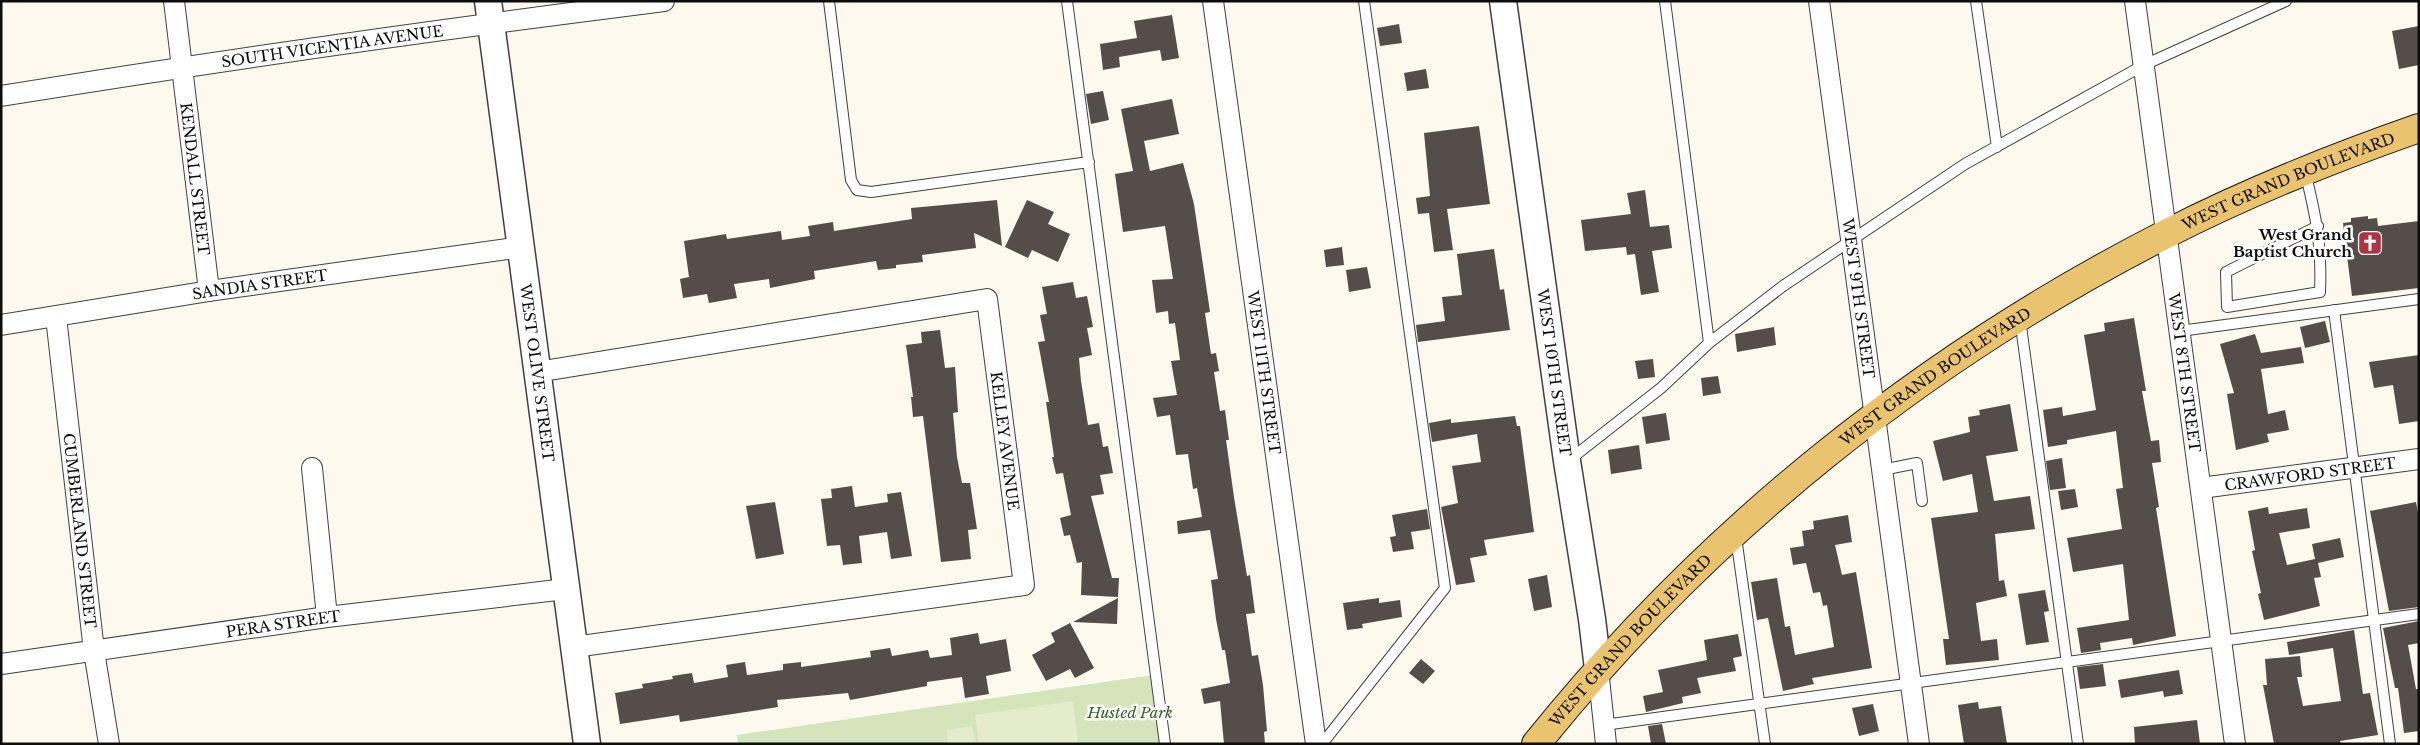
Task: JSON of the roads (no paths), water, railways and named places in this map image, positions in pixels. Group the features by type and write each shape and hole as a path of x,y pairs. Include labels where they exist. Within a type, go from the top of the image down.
{"main road":[{"name":"WEST GRAND BOULEVARD","path":"1536,744 1598,669 1689,574 1735,531 1776,494 1875,416 1936,371 2020,316 2166,234 2304,171 2419,128"}],"street":[{"name":"KENDALL STREET","path":"174,1 209,291"},
{"name":"SOUTH VICENTIA AVENUE","path":"1,96 489,12 664,1"},
{"name":"WEST 11TH STREET","path":"1213,1 1316,744"},
{"name":"WEST 10TH STREET","path":"1503,1 1567,461 1592,619 1605,734"},
{"name":"WEST 9TH STREET","path":"1819,1 1919,744"},
{"name":"WEST 8TH STREET","path":"2135,1 2235,744"},
{"name":"WEST OLIVE STREET","path":"489,12 587,744"},
{"name":"SANDIA STREET","path":"1,325 209,291 521,247"},
{"name":"KELLEY AVENUE","path":"537,372 987,299 1024,585 574,647"},
{"name":"CUMBERLAND STREET","path":"56,317 94,651 109,744"},
{"name":"CRAWFORD STREET","path":"2201,488 2419,459"},
{"path":"312,468 327,617"},
{"name":"PERA STREET","path":"1,664 327,617 566,589"}],"lane":[{"path":"829,1 851,180 857,190 871,192 1088,162"},
{"path":"1068,1 1164,744"},
{"path":"1322,744 1444,588 1364,1"},
{"path":"1664,1 1709,343"},
{"path":"1976,1 1997,147"},
{"path":"1567,461 1661,388 1709,343 1783,286 1965,164 2144,65 2286,1"},
{"path":"2304,171 2318,226 2321,271 2320,292 2227,307 2226,272 2318,226"},
{"path":"2180,331 2419,299"},
{"path":"2334,310 2390,744"},
{"path":"2020,316 2078,744"},
{"path":"1882,470 1917,463 1922,501"},
{"path":"1735,531 1765,744"},
{"path":"1605,734 1760,704 2419,614"}],"place":[{"name":"West Grand Baptist Church","path":"2370,243"}],"park label":[{"name":"Husted Park","path":"1130,712"}]}
